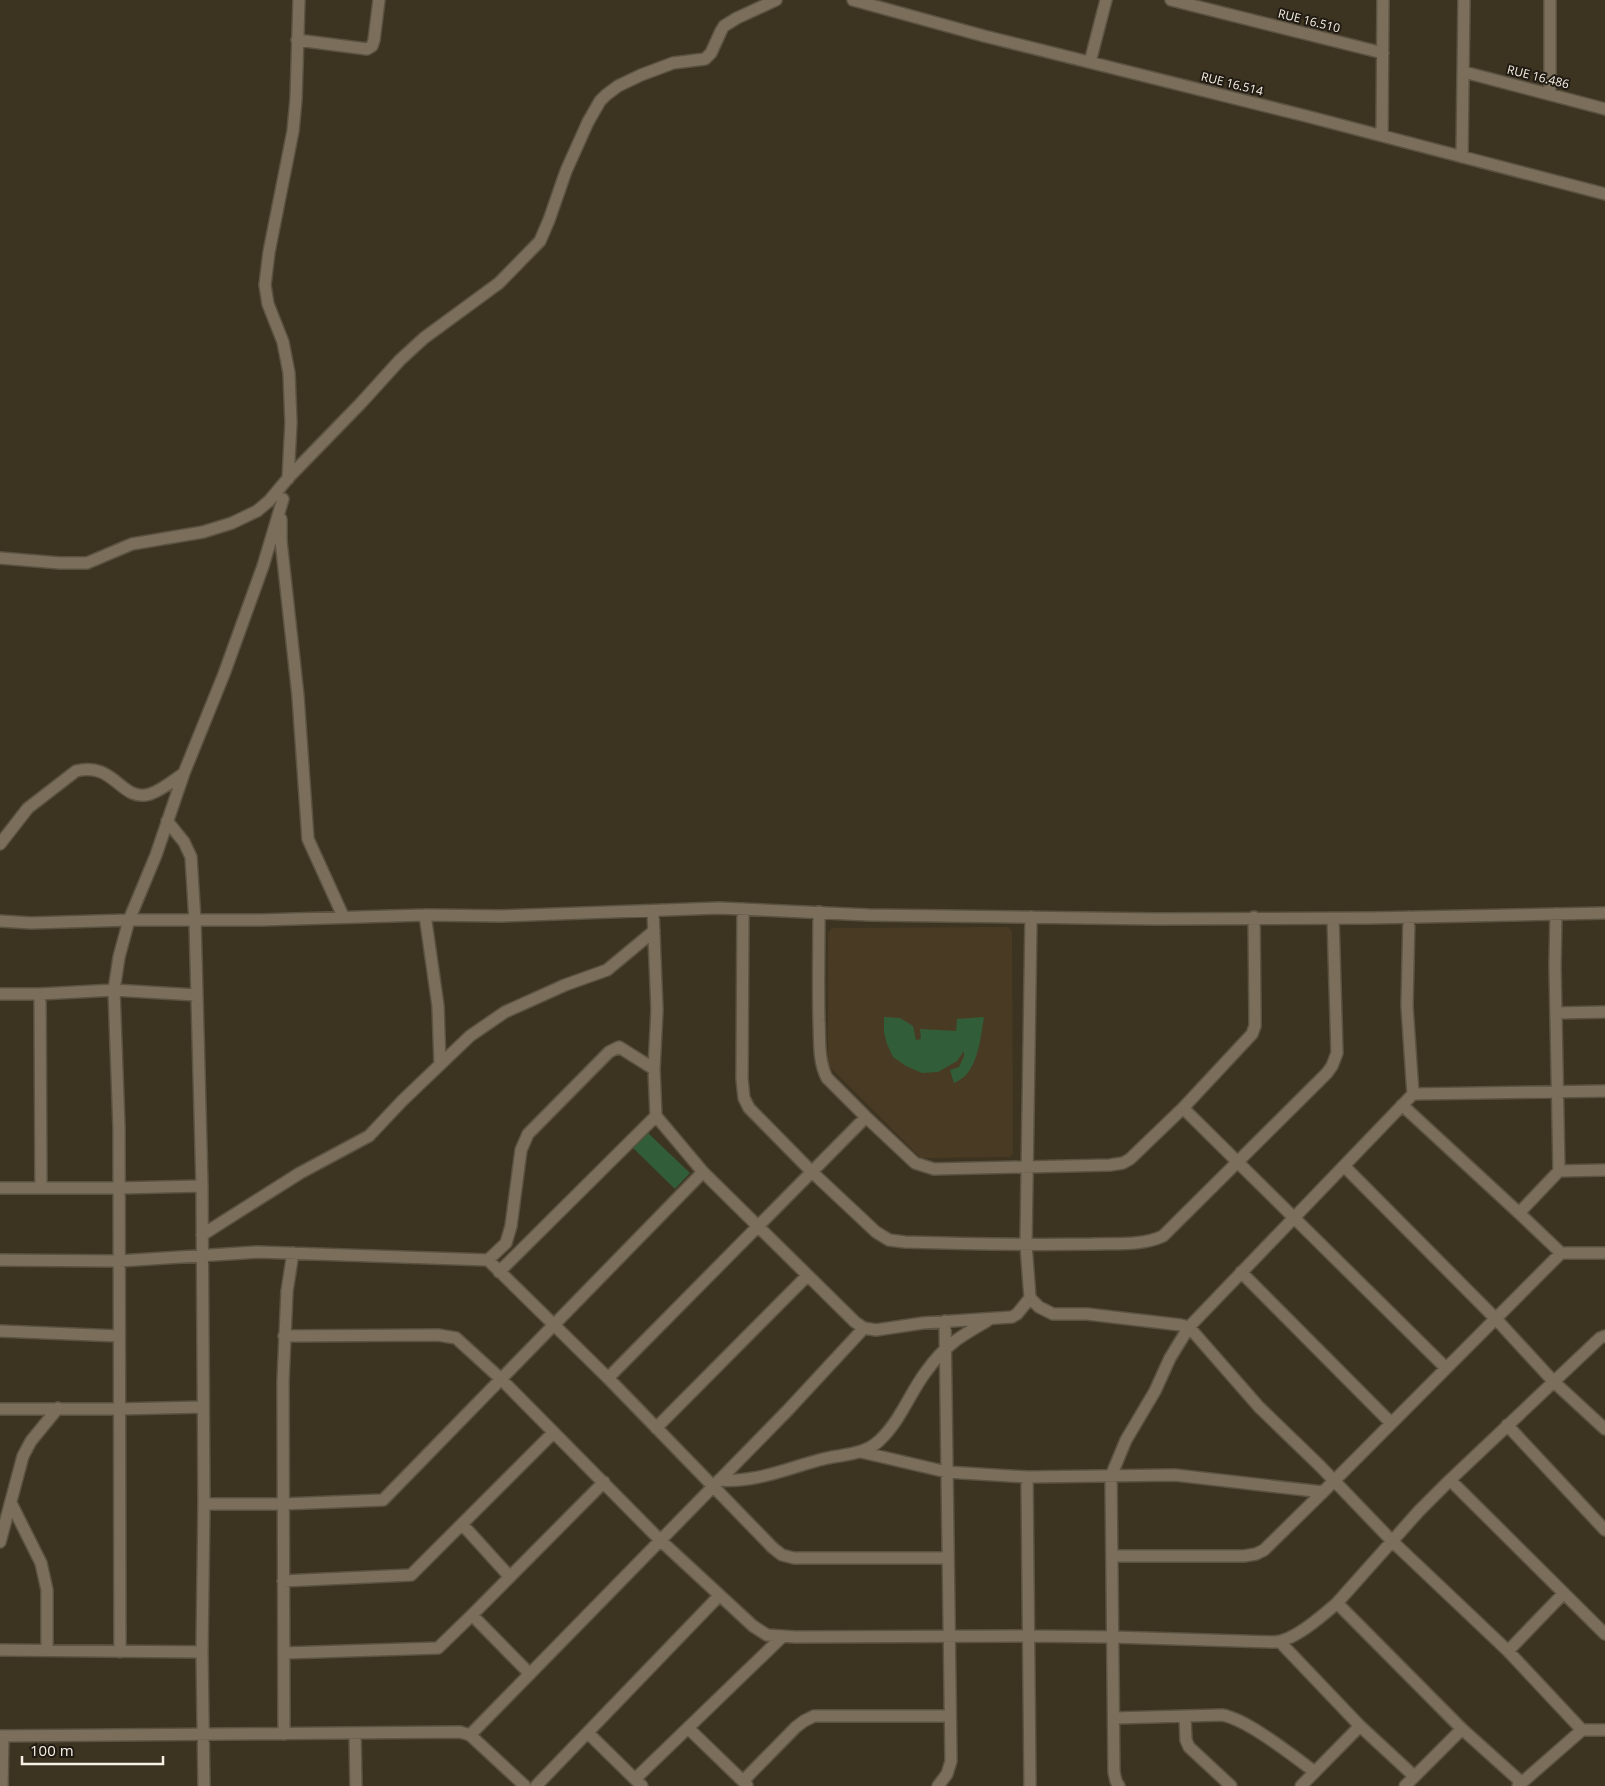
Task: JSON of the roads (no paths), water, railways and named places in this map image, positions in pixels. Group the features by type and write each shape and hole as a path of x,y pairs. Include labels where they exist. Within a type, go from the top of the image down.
{"street":[{"path":"120,1652 119,1128 114,990 119,957 129,920 156,855 184,774 224,674 260,575 288,477 291,423 288,358 268,304 266,285 269,252 293,131 296,99 299,0"},
{"path":"297,40 367,49 372,46 374,40 379,0"},
{"path":"0,558 60,563 87,563 132,544 203,532 232,523 257,511 269,501 288,477 361,403 400,360 424,338 499,282 540,241 566,171 588,122 600,101 606,95 618,86 648,72 673,64 705,59 711,53 724,26 776,0"},
{"name":"RUE 16.514","path":"853,0 876,3 984,36 1382,135 1605,194"},
{"path":"1090,62 1106,0"},
{"name":"RUE 16.510","path":"1171,0 1383,53"},
{"path":"1382,135 1383,0"},
{"path":"1462,157 1464,0"},
{"path":"1550,0 1550,94"},
{"name":"RUE 16.486","path":"1464,72 1605,108"},
{"path":"283,499 281,541 299,706 308,839 343,916"},
{"path":"0,844 28,808 76,771 96,769 108,774 132,794 148,795 184,774"},
{"path":"167,821 184,842 191,857 195,921 202,1186 204,1504 202,1652 204,1786"},
{"path":"0,921 31,923 129,920 195,921 343,916 500,916 696,908 869,915 1156,919 1605,913"},
{"path":"743,909 742,1079 744,1098 749,1108 812,1172 876,1232 889,1240 1026,1245 1137,1242 1157,1239 1170,1231 1238,1160 1327,1073 1337,1053 1333,918"},
{"path":"654,911 657,1010 654,1069 656,1116 704,1172 807,1276 855,1322 864,1328 876,1330 924,1323 1012,1317 1017,1314 1030,1298"},
{"path":"819,912 818,1000 822,1065 827,1078 915,1163 925,1168 934,1169 1110,1165 1126,1162 1183,1108 1250,1037 1254,1030 1254,917"},
{"path":"1520,1213 1559,1171 1556,914"},
{"path":"425,915 438,1006 440,1064"},
{"path":"1031,917 1026,1245 1030,1298 1039,1307 1053,1314 1087,1314 1189,1327 1260,1407 1393,1542 1508,1652 1582,1730"},
{"path":"1409,917 1407,1006 1413,1094"},
{"path":"202,1235 300,1173 367,1138 470,1036 505,1012 565,985 607,970 654,931"},
{"path":"0,994 114,990 196,995"},
{"path":"40,994 41,1188"},
{"path":"1556,1013 1605,1012"},
{"path":"0,1260 119,1261 248,1253 293,1253 488,1260 506,1243 511,1226 521,1150 528,1134 609,1052 619,1047 654,1069"},
{"path":"1119,1786 1114,1776 1115,1718 1111,1476 1126,1440 1189,1327 1413,1094 1605,1091"},
{"path":"1402,1105 1561,1253"},
{"path":"1183,1108 1238,1160 1446,1368"},
{"path":"499,1272 656,1116"},
{"path":"608,1378 866,1117"},
{"path":"1344,1166 1496,1319 1554,1382 1605,1429"},
{"path":"1559,1171 1605,1170"},
{"path":"204,1504 283,1504 383,1500 704,1172"},
{"path":"0,1188 202,1186"},
{"path":"1112,1556 1244,1556 1256,1554 1264,1550 1561,1253 1605,1252"},
{"path":"284,1734 284,1336 288,1275 293,1253"},
{"path":"488,1260 656,1428 716,1483 773,1548 788,1558 948,1558"},
{"path":"1241,1272 1391,1423"},
{"path":"656,1428 807,1276"},
{"path":"716,1483 744,1481 783,1472 822,1459 861,1452 878,1442 901,1414 924,1374 945,1348 957,1338 990,1320"},
{"path":"938,1786 951,1766 945,1321"},
{"path":"470,1734 788,1410 864,1328"},
{"path":"0,1331 119,1336"},
{"path":"284,1336 451,1336 456,1338 501,1379 660,1540 719,1596 758,1630 768,1635 782,1637 1113,1636 1280,1642 1338,1603 1450,1480 1605,1336"},
{"path":"0,1409 202,1407"},
{"path":"0,1542 23,1456 31,1441 58,1408"},
{"path":"1507,1426 1605,1530"},
{"path":"283,1581 408,1576 416,1571 553,1433"},
{"path":"861,1452 948,1472 1027,1477 1175,1475 1323,1492"},
{"path":"1027,1477 1030,1786"},
{"path":"1450,1480 1605,1634"},
{"path":"284,1653 435,1649 444,1643 604,1482"},
{"path":"11,1504 41,1562 47,1590 47,1650"},
{"path":"462,1524 510,1577"},
{"path":"1508,1652 1564,1593"},
{"path":"536,1786 719,1596"},
{"path":"1338,1603 1462,1729 1520,1784 1582,1730 1605,1730"},
{"path":"472,1615 530,1674"},
{"path":"588,1733 639,1783 689,1729 782,1637"},
{"path":"1280,1642 1360,1726 1414,1776"},
{"path":"0,1650 202,1652"},
{"path":"689,1729 746,1783 796,1727 814,1716 950,1716"},
{"path":"1115,1718 1222,1716 1236,1719 1316,1772"},
{"path":"1185,1717 1186,1740 1189,1747 1231,1786"},
{"path":"1301,1786 1360,1726"},
{"path":"1404,1786 1462,1729"},
{"path":"2,1786 1,1736 460,1732 470,1734 524,1786"},
{"path":"355,1733 356,1786"}]}
